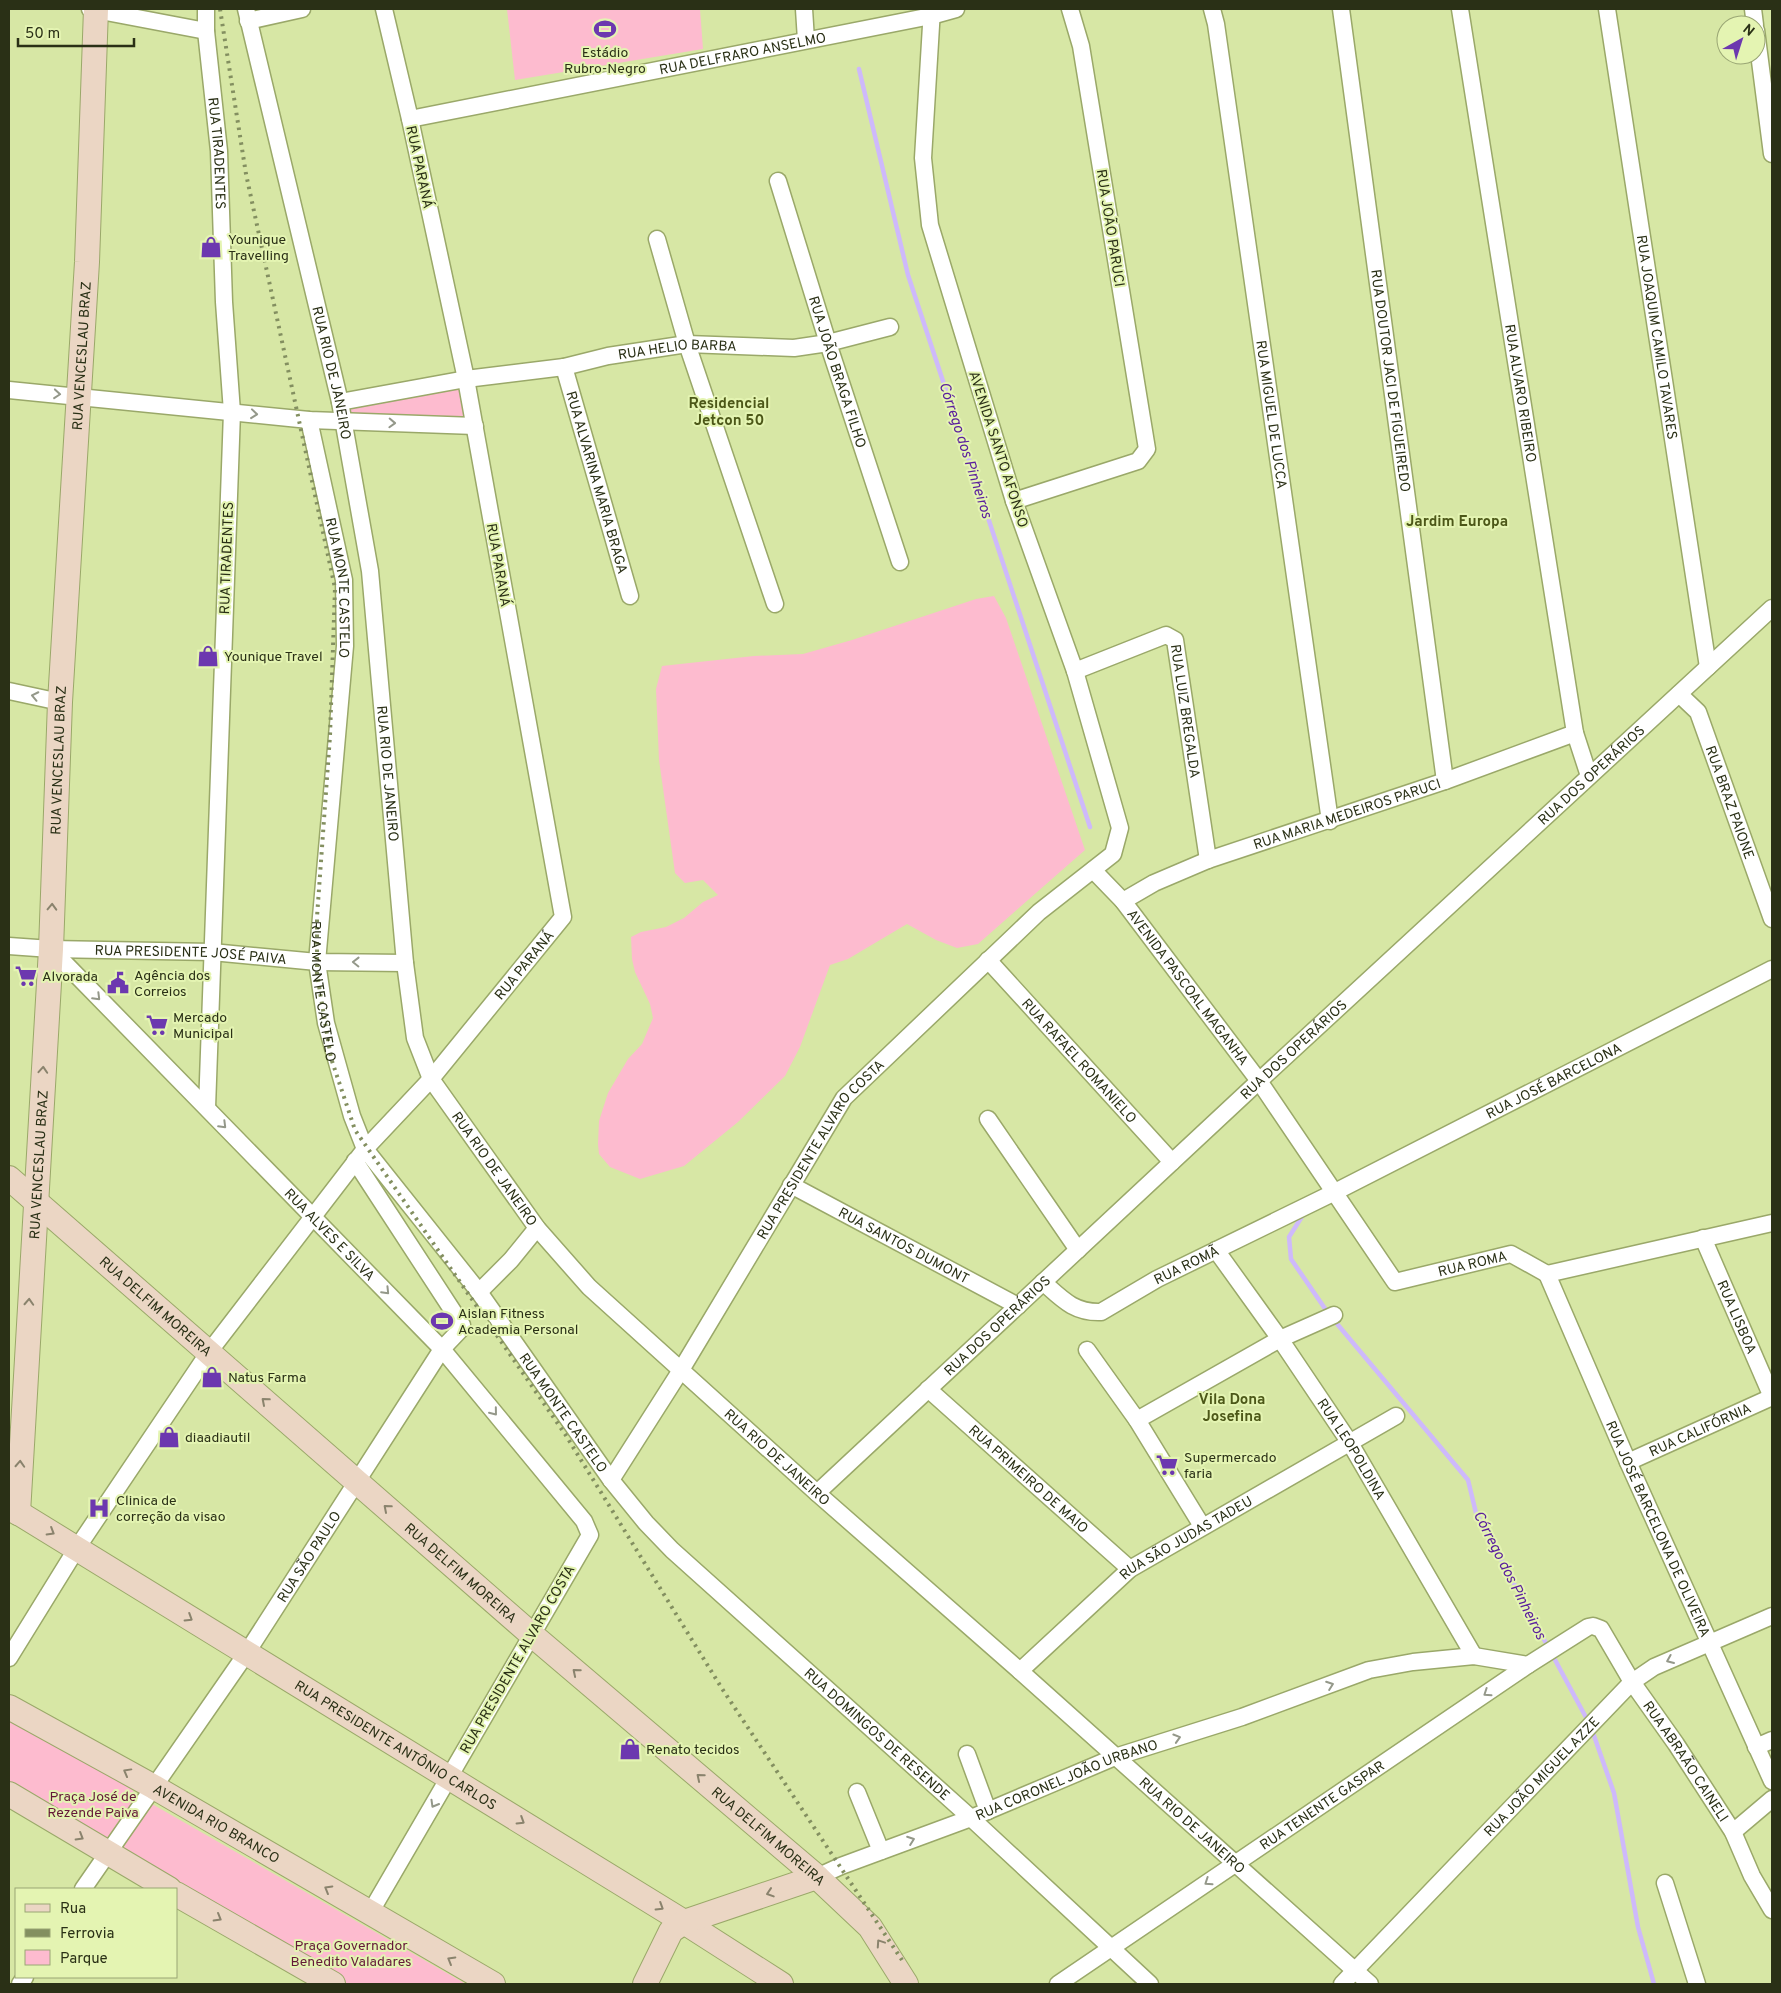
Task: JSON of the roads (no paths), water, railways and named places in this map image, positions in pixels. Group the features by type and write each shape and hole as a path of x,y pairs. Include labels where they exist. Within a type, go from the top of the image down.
{"main road":[{"name":"RUA VENCESLAU BRAZ","path":"13,1510 51,950 60,702 87,262 94,9"},
{"name":"RUA DELFIM MOREIRA","path":"9,1178 531,1634 817,1877 870,1927 908,1981"},
{"name":"RUA PRESIDENTE ANTÔNIO CARLOS","path":"13,1510 684,1922 781,1984"},
{"name":"AVENIDA RIO BRANCO","path":"9,1707 154,1787 370,1913"},
{"path":"9,1794 107,1854 167,1888"},
{"name":"RUA CORONEL JOÃO URBANO","path":"645,1984 671,1931 684,1922 817,1877"},
{"path":"178,1895 333,1984"},
{"path":"370,1913 494,1984"}],"street":[{"path":"94,9 206,31"},
{"name":"RUA TIRADENTES","path":"206,9 206,31 219,151 224,302 232,412 207,1108"},
{"path":"247,15 302,9"},
{"name":"RUA PARANÁ","path":"9,1658 77,1548 209,1352 360,1155 431,1080 563,917 466,379 410,119 384,9"},
{"path":"804,9 806,40"},
{"name":"RUA DELFRARO ANSELMO","path":"410,119 956,9"},
{"name":"RUA JOÃO PARUCI","path":"1014,501 1138,461 1147,449 1081,46 1070,9"},
{"name":"RUA MIGUEL DE LUCCA","path":"1212,9 1219,44 1330,821"},
{"name":"RUA DOUTOR JACI DE FIGUEIREDO","path":"1341,9 1445,781"},
{"name":"RUA ALVARO RIBEIRO","path":"1460,9 1575,733 1589,776"},
{"name":"RUA JOAQUIM CAMILO TAVARES","path":"1606,9 1708,667"},
{"name":"AVENIDA SANTO AFONSO","path":"932,13 923,158 930,225 1014,501 1075,671 1120,828 1113,854 1093,870"},
{"name":"RUA RIO DE JANEIRO","path":"247,15 340,402 370,571 405,963 415,1038 431,1080 537,1228 589,1287 817,1493 1020,1671 1370,1984"},
{"path":"1761,65 1772,154"},
{"name":"RUA JOÃO BRAGA FILHO","path":"778,181 828,343 900,562"},
{"path":"657,239 686,344 775,604"},
{"name":"RUA HELIO BARBA","path":"340,402 466,379 564,367 608,356 686,344 794,348 828,343 890,327"},
{"name":"RUA ALVARINA MARIA BRAGA","path":"564,367 630,596"},
{"path":"9,390 309,420 475,426"},
{"name":"RUA MONTE CASTELO","path":"309,420 334,531 344,590 345,646 317,962 326,1023 352,1116 360,1155 479,1292 611,1480"},
{"name":"RUA DOS OPERÁRIOS","path":"817,1493 1259,1081 1772,608"},
{"name":"RUA LUIZ BREGALDA","path":"1075,671 1166,636 1176,640 1208,860"},
{"path":"9,691 60,702"},
{"name":"RUA BRAZ PAIONE","path":"1679,694 1698,712 1772,919"},
{"name":"RUA MARIA MEDEIROS PARUCI","path":"1123,901 1154,884 1208,860 1330,821 1575,733"},
{"name":"AVENIDA PASCOAL MAGANHA","path":"1093,870 1123,901 1259,1081 1395,1282"},
{"name":"RUA PRESIDENTE ALVARO COSTA","path":"611,1480 681,1370 790,1185 844,1098 1039,912 1093,870"},
{"name":"RUA PRESIDENTE JOSÉ PAIVA","path":"9,946 51,950 212,952 317,962 405,963"},
{"name":"RUA ALVES E SILVA","path":"51,950 314,1216 442,1349 584,1521 590,1535"},
{"name":"RUA RAFAEL ROMANIELO","path":"988,960 1172,1162"},
{"name":"RUA JOSÉ BARCELONA","path":"1334,1192 1772,969"},
{"path":"988,1119 1078,1250"},
{"name":"RUA SÃO PAULO","path":"107,1854 246,1654 442,1349 461,1329 462,1325 360,1155"},
{"name":"RUA SANTOS DUMONT","path":"790,1185 1018,1306"},
{"name":"RUA ROMÃ","path":"1043,1282 1072,1307 1091,1312 1101,1312 1157,1279 1334,1192"},
{"path":"1547,1274 1772,1223"},
{"path":"479,1292 537,1228"},
{"name":"RUA LISBOA","path":"1703,1238 1772,1397"},
{"name":"RUA LEOPOLDINA","path":"1216,1250 1350,1443 1474,1656"},
{"name":"RUA ROMA","path":"1395,1282 1511,1254 1547,1274"},
{"name":"RUA JOSÉ BARCELONA DE OLIVEIRA","path":"1547,1274 1628,1462 1772,1781"},
{"path":"1137,1420 1280,1340 1334,1315"},
{"path":"1087,1350 1137,1420 1202,1526"},
{"name":"RUA PRIMEIRO DE MAIO","path":"928,1389 1130,1569"},
{"name":"RUA CALIFÓRNIA","path":"1628,1462 1772,1397"},
{"name":"RUA SÃO JUDAS TADEU","path":"1020,1671 1130,1569 1396,1416"},
{"name":"RUA DOMINGOS DE RESENDE","path":"611,1480 646,1523 672,1550 971,1818 1150,1984"},
{"name":"RUA PRESIDENTE ALVARO COSTA","path":"370,1913 590,1535"},
{"name":"RUA JOÃO MIGUEL AZZE","path":"1342,1984 1632,1682 1654,1667 1772,1616"},
{"name":"RUA ABRAÃO CAINELI","path":"1588,1627 1592,1626 1601,1629 1632,1682 1676,1744 1733,1832 1752,1876 1772,1910"},
{"name":"RUA TENENTE GASPAR","path":"1058,1984 1528,1665 1588,1627"},
{"name":"RUA CORONEL JOÃO URBANO","path":"817,1877 971,1818 1115,1757 1242,1717 1369,1670 1414,1662 1474,1656 1528,1665"},
{"path":"1756,1747 1772,1740"},
{"path":"967,1754 988,1811"},
{"path":"857,1792 881,1851"},
{"path":"1733,1832 1772,1799"},
{"path":"85,1888 107,1854"},
{"path":"1665,1883 1697,1984"}],"waterway":[{"name":"Córrego dos Pinheiros","path":"859,69 908,275 1090,827"},
{"name":"Córrego dos Pinheiros","path":"1303,1215 1289,1237 1291,1259 1328,1313"},
{"name":"Córrego dos Pinheiros","path":"1333,1319 1468,1480 1476,1513 1589,1723"},
{"name":"Córrego dos Pinheiros","path":"1592,1730 1614,1793 1638,1927 1654,1984"}],"railway":[{"path":"220,9 246,174 335,588 330,736 317,917 317,974 331,1058 355,1130 565,1434 721,1687 902,1960"}],"place":[{"name":"Estádio Rubro-Negro","path":"605,29"},
{"name":"Younique Travelling","path":"211,247"},
{"name":"Younique Travel","path":"208,656"},
{"name":"Alvorada","path":"26,976"},
{"name":"Agência dos Correios","path":"118,983"},
{"name":"Mercado Municipal","path":"157,1025"},
{"name":"Aislan Fitness Academia Personal","path":"442,1321"},
{"name":"Natus Farma","path":"212,1377"},
{"name":"diaadiautil","path":"169,1437"},
{"name":"Supermercado faria","path":"1167,1465"},
{"name":"Clinica de correção da visao","path":"99,1508"},
{"name":"Renato tecidos","path":"630,1749"}],"district":[{"name":"Residencial Jetcon 50","path":"729,412"},
{"name":"Jardim Europa","path":"1457,521"},
{"name":"Vila Dona Josefina","path":"1232,1408"}],"park label":[{"name":"Praça José de Rezende Paiva","path":"93,1804"},
{"name":"Praça Governador Benedito Valadares","path":"351,1954"}]}
